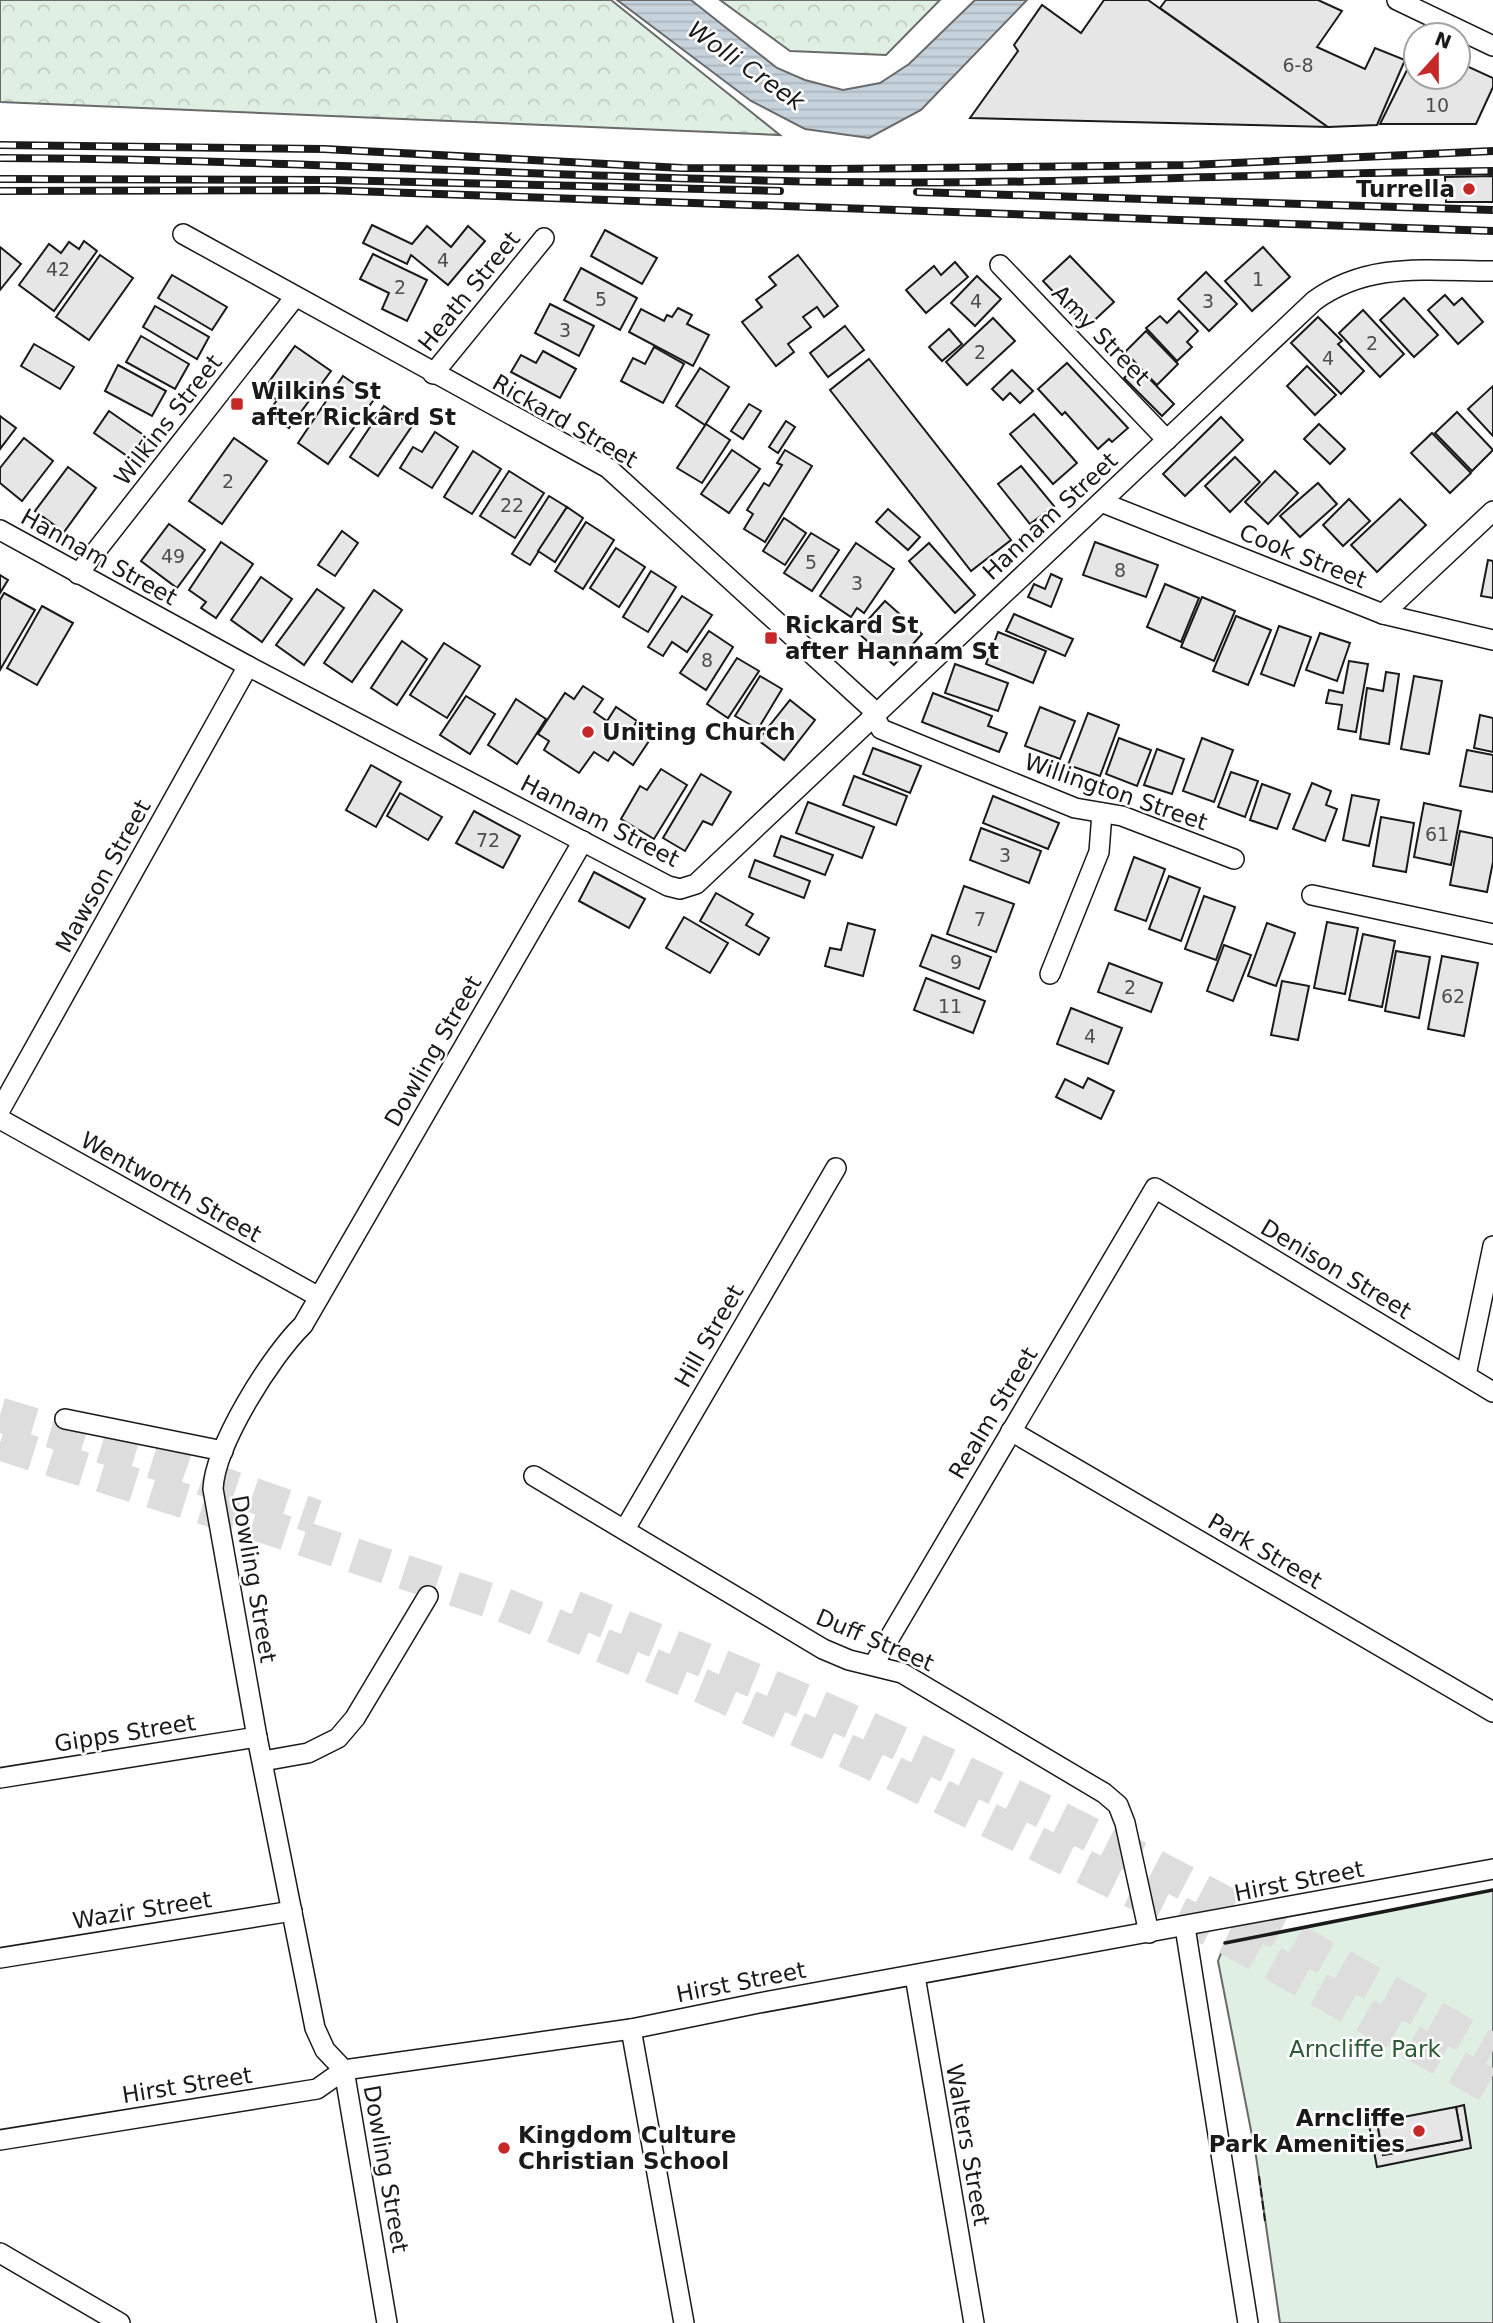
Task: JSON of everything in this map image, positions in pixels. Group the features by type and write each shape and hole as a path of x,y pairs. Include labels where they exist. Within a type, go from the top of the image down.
{"street":[{"path":"1397,0 1493,46"},
{"name":"Rickard Street","path":"183,234 608,468 870,707 874,715"},
{"name":"Heath Street","path":"433,374 544,238"},
{"name":"Amy Street","path":"1000,265 1167,440"},
{"name":"Hannam Street","path":"0,530 248,666 668,886 688,887 1314,301 1342,283 1380,272 1493,271"},
{"name":"Wilkins Street","path":"78,574 295,297"},
{"name":"Cook Street","path":"1101,502 1384,614 1493,640"},
{"path":"1384,614 1493,511"},
{"name":"Mawson Street","path":"0,1110 248,666"},
{"name":"Willington Street","path":"874,715 881,729 1074,808 1122,816 1234,859"},
{"path":"1051,974 1099,852 1101,813"},
{"name":"Dowling Street","path":"387,2323 344,2070 325,2050 315,2028 257,1737 213,1489 213,1473 241,1413 319,1297 583,841"},
{"path":"1312,895 1493,934"},
{"name":"Wentworth Street","path":"0,1119 319,1297"},
{"name":"Hill Street","path":"625,1530 836,1168"},
{"name":"Denison Street","path":"1155,1188 1493,1392"},
{"name":"Realm Street","path":"874,1664 1155,1188"},
{"path":"1466,1375 1493,1246"},
{"path":"65,1419 223,1451"},
{"name":"Park Street","path":"1012,1431 1493,1712"},
{"name":"Duff Street","path":"534,1476 823,1649 849,1660 902,1673 1104,1793 1118,1805 1125,1823 1149,1933"},
{"path":"263,1761 308,1752 338,1738 355,1718 428,1596"},
{"name":"Gipps Street","path":"0,1778 257,1737"},
{"name":"Hirst Street","path":"0,2140 317,2089 344,2070 631,2029 1493,1869"},
{"name":"Wazir Street","path":"0,1958 292,1911"},
{"path":"1185,1927 1248,2323"},
{"name":"Walters Street","path":"915,1976 974,2323"},
{"path":"631,2029 684,2323"},
{"path":"0,2253 120,2323"}],"green space":[{"path":"0,0 611,0 780,135 0,102"},
{"path":"720,0 940,0 886,55 790,51"},
{"name":"Arncliffe Park","path":"1493,1890 1493,2323 1280,2323 1256,2156 1218,1961 1225,1943"}],"water":[{"name":"Wolli Creek","path":"617,0 691,0 777,68 805,80 843,90 880,83 909,64 975,0 1027,0 921,110 869,138 805,129 751,101"}],"building":[{"path":"1104,0 1148,0 1328,127 970,118 1018,51 1014,45 1042,5 1081,33"},
{"path":"1166,0 1318,0 1342,11 1317,47 1365,69 1375,48 1402,59 1402,67 1377,125 1328,127 1160,8"},
{"path":"1472,68 1493,78 1493,87 1476,124 1380,124 1402,80 1402,91 1472,91"},
{"name":"Turrella","path":"1493,176 1493,202 1446,202 1445,177"},
{"path":"372,225 412,244 427,226 451,247 468,226 485,241 448,285 411,255 407,264 363,243"},
{"path":"605,230 657,258 642,284 591,256"},
{"path":"84,241 97,251 54,311 19,285 49,244 61,253 69,242 79,249"},
{"path":"0,247 21,264 0,290"},
{"path":"1263,247 1290,277 1252,311 1225,281"},
{"path":"373,254 427,280 407,321 382,309 389,293 360,279"},
{"path":"100,255 133,278 89,340 56,317"},
{"path":"798,255 838,306 824,317 817,307 803,317 811,327 788,344 794,352 776,366 742,322 762,307 756,300 776,285 769,277"},
{"path":"1070,256 1114,302 1087,327 1043,281"},
{"path":"955,262 968,277 926,313 906,290 934,266 941,275"},
{"path":"581,268 637,298 620,330 564,300"},
{"path":"1206,272 1237,304 1209,331 1178,299"},
{"path":"172,275 227,307 212,330 158,298"},
{"path":"977,276 1001,299 975,326 951,303"},
{"path":"1445,295 1454,305 1462,298 1483,322 1458,344 1428,310"},
{"path":"1404,298 1438,335 1414,357 1380,320"},
{"path":"550,304 594,326 579,356 535,333"},
{"path":"155,306 209,337 197,359 143,327"},
{"path":"678,308 692,315 687,324 709,335 693,366 629,332 641,309 664,321 667,315 672,317"},
{"path":"1363,310 1404,354 1380,377 1339,333"},
{"path":"1179,311 1198,331 1187,342 1192,347 1177,361 1146,328 1160,316 1167,323"},
{"path":"1318,317 1342,341 1338,344 1364,371 1341,394 1291,343"},
{"path":"993,318 1015,341 967,385 946,362"},
{"path":"845,326 864,350 828,377 810,353"},
{"path":"949,329 962,344 942,361 929,347"},
{"path":"1146,331 1178,364 1157,385 1125,352"},
{"path":"141,336 189,364 175,389 126,362"},
{"path":"34,344 74,367 60,389 21,366"},
{"path":"295,346 331,371 289,428 268,413 277,400 263,390"},
{"path":"654,347 684,364 663,403 621,381 633,358 645,364"},
{"path":"543,351 576,369 560,398 511,372 521,355 536,363"},
{"path":"869,359 1011,540 971,571 830,390"},
{"path":"1067,363 1128,428 1112,442 1109,439 1098,449 1065,412 1062,415 1038,389"},
{"path":"118,365 166,391 152,416 105,391"},
{"path":"1137,366 1174,404 1162,416 1124,378"},
{"path":"1307,366 1336,395 1315,415 1287,386"},
{"path":"700,368 729,387 705,425 676,406"},
{"path":"1012,370 1033,391 1020,403 1010,393 1003,400 992,389"},
{"path":"343,376 375,398 328,464 298,443"},
{"path":"1493,386 1493,436 1468,409"},
{"path":"749,404 761,411 743,439 731,431"},
{"path":"384,406 412,426 378,476 350,457"},
{"path":"109,411 145,436 130,458 94,433"},
{"path":"1457,412 1493,450 1472,471 1435,433"},
{"path":"1034,414 1077,463 1053,484 1010,434"},
{"path":"0,416 16,428 0,449"},
{"path":"1221,417 1243,440 1185,496 1163,474"},
{"path":"786,421 795,427 778,453 769,447"},
{"path":"706,424 730,440 702,483 677,468"},
{"path":"1319,424 1345,449 1330,464 1304,439"},
{"path":"435,432 458,447 432,488 400,468 413,447 422,452"},
{"path":"1432,433 1471,473 1450,493 1411,453"},
{"path":"24,438 53,461 22,501 0,483 0,468"},
{"path":"234,438 267,461 222,524 189,501"},
{"path":"732,450 760,469 729,513 701,494"},
{"path":"785,450 812,466 765,542 744,529 753,514 747,510 764,483 769,486 782,465 777,463"},
{"path":"473,451 501,469 472,514 444,497"},
{"path":"1235,457 1260,482 1230,512 1205,486"},
{"path":"1021,466 1054,506 1030,524 998,484"},
{"path":"68,467 96,488 64,532 35,511"},
{"path":"509,471 544,493 515,538 480,516"},
{"path":"1275,471 1298,493 1268,524 1245,502"},
{"path":"1318,483 1337,504 1300,537 1280,516"},
{"path":"549,496 567,507 530,565 512,554"},
{"path":"1349,499 1370,521 1343,546 1323,525"},
{"path":"1400,499 1426,525 1377,572 1351,545"},
{"path":"567,507 583,518 555,562 538,551"},
{"path":"888,509 920,537 908,550 876,522"},
{"path":"784,518 806,533 785,565 763,551"},
{"path":"586,522 614,540 583,589 555,571"},
{"path":"169,524 205,550 177,588 141,561"},
{"path":"342,531 358,543 335,576 318,565"},
{"path":"811,533 839,550 812,591 784,573"},
{"path":"221,542 253,564 216,618 201,608 206,602 189,590"},
{"path":"1095,542 1158,565 1146,597 1083,575"},
{"path":"856,543 894,569 864,613 857,608 851,617 820,596"},
{"path":"929,543 975,595 955,613 909,561"},
{"path":"616,548 645,567 619,607 590,588"},
{"path":"1488,560 1493,561 1493,598 1481,596"},
{"path":"651,571 676,587 648,632 623,617"},
{"path":"1051,574 1062,579 1051,607 1028,597 1034,584 1045,589"},
{"path":"0,575 8,580 0,593"},
{"path":"261,577 292,599 262,642 231,620"},
{"path":"1165,584 1199,598 1181,642 1147,627"},
{"path":"317,589 344,608 304,665 276,645"},
{"path":"374,590 402,610 352,682 324,663"},
{"path":"4,593 35,610 0,670 0,600"},
{"path":"682,596 712,615 687,652 672,642 663,656 648,647"},
{"path":"1202,597 1235,611 1214,661 1181,647"},
{"path":"885,601 922,634 894,665 857,632"},
{"path":"42,606 73,623 37,685 7,668"},
{"path":"1014,614 1073,639 1065,656 1006,631"},
{"path":"1236,616 1271,630 1248,685 1213,671"},
{"path":"1279,626 1311,637 1294,686 1261,674"},
{"path":"709,631 733,647 706,690 680,673"},
{"path":"998,632 1046,651 1033,683 986,664"},
{"path":"1320,633 1350,643 1337,681 1306,670"},
{"path":"402,641 427,659 397,705 371,688"},
{"path":"444,643 480,666 447,718 410,695"},
{"path":"737,658 759,671 728,718 707,704"},
{"path":"1349,661 1368,664 1356,732 1338,729 1342,705 1326,703 1329,690 1343,693"},
{"path":"955,664 1008,683 998,711 945,693"},
{"path":"1386,672 1399,674 1389,744 1360,739 1367,688 1383,691"},
{"path":"760,676 782,689 758,729 735,716"},
{"path":"1414,676 1442,681 1429,754 1401,749"},
{"name":"Uniting Church","path":"583,686 603,699 594,712 607,721 616,707 637,721 632,729 649,741 633,765 614,752 608,761 594,752 579,773 544,750 549,741 538,734 565,693 574,699"},
{"path":"933,693 992,716 988,726 1007,733 999,752 922,722"},
{"path":"466,696 495,714 470,754 440,735"},
{"path":"516,699 546,719 517,764 488,745"},
{"path":"790,700 815,720 784,760 758,740"},
{"path":"1040,707 1075,721 1060,759 1025,746"},
{"path":"1088,713 1119,725 1100,776 1068,765"},
{"path":"1480,715 1493,718 1493,752 1474,748"},
{"path":"1119,738 1151,750 1137,786 1106,774"},
{"path":"1202,738 1233,750 1214,802 1183,791"},
{"path":"873,748 921,766 910,793 863,774"},
{"path":"1157,749 1184,759 1172,794 1144,785"},
{"path":"1467,750 1493,755 1493,792 1460,786"},
{"path":"371,765 401,782 376,827 346,810"},
{"path":"661,769 687,785 654,839 621,819 640,786 647,790"},
{"path":"1231,772 1258,781 1245,817 1218,807"},
{"path":"701,774 731,792 712,825 703,821 685,851 663,838"},
{"path":"854,776 907,796 896,825 843,805"},
{"path":"1312,783 1331,791 1326,805 1337,809 1325,841 1293,829"},
{"path":"1262,784 1290,794 1277,829 1250,820"},
{"path":"400,793 442,817 428,840 387,816"},
{"path":"1352,795 1379,800 1369,846 1343,840"},
{"path":"993,796 1059,823 1048,849 983,823"},
{"path":"808,802 874,827 862,858 796,833"},
{"path":"1424,803 1461,811 1451,865 1414,857"},
{"path":"474,811 520,836 503,868 456,843"},
{"path":"1381,817 1414,823 1406,872 1373,866"},
{"path":"981,828 1041,851 1029,883 970,860"},
{"path":"1460,831 1493,838 1493,862 1487,892 1450,885"},
{"path":"781,836 833,855 825,875 774,856"},
{"path":"1134,857 1165,869 1146,921 1115,910"},
{"path":"755,860 810,881 804,898 749,877"},
{"path":"594,872 645,899 629,928 579,901"},
{"path":"1169,876 1200,888 1181,941 1149,929"},
{"path":"964,886 1014,904 996,952 947,934"},
{"path":"716,893 753,914 746,925 769,938 759,955 700,921"},
{"path":"1204,896 1235,907 1216,960 1185,949"},
{"path":"684,917 728,943 710,973 666,948"},
{"path":"1327,922 1358,928 1345,994 1314,988"},
{"path":"848,923 875,930 863,976 825,966 830,948 841,950"},
{"path":"1267,923 1295,933 1276,986 1248,976"},
{"path":"1363,934 1395,941 1382,1007 1349,1000"},
{"path":"932,935 991,957 979,989 920,966"},
{"path":"1224,945 1251,955 1233,1001 1207,991"},
{"path":"1396,951 1430,957 1419,1018 1385,1011"},
{"path":"1442,956 1478,963 1464,1036 1428,1029"},
{"path":"1109,963 1162,983 1151,1012 1098,992"},
{"path":"926,978 985,1001 973,1033 914,1010"},
{"path":"1282,981 1309,986 1298,1040 1271,1035"},
{"path":"1071,1008 1122,1028 1108,1064 1057,1044"},
{"path":"1088,1078 1114,1091 1101,1119 1056,1097 1065,1079 1083,1088"},
{"path":"1464,2105 1471,2148 1377,2167 1369,2125 1377,2122 1383,2155 1462,2140 1456,2107"},
{"name":"Arncliffe Park Amenities","path":"1456,2107 1462,2140 1383,2155 1377,2122"}],"tunnel":[{"path":"0,1415 162,1464 316,1517"},
{"path":"0,1443 501,1604 702,1686 871,1762 1229,1938 1493,2088"},
{"path":"574,1608 795,1697 998,1789 1212,1897 1493,2051"}],"railway":[{"path":"0,145 324,149 682,168 832,169 1190,165 1493,151"},
{"path":"0,158 840,182 1003,182 1493,171"},
{"path":"0,179 332,180 780,191"},
{"path":"0,191 325,190 1493,231"},
{"path":"917,192 1493,210"}],"fence":[{"path":"1259,2176 1265,2221"}],"wall":[{"path":"1225,1943 1493,1890"}],"place":[{"name":"Turrella","path":"1469,189"},
{"name":"Wilkins St after Rickard St","path":"237,404"},
{"name":"Rickard St after Hannam St","path":"771,638"},
{"name":"Uniting Church","path":"588,732"},
{"name":"Arncliffe Park Amenities","path":"1419,2131"},
{"name":"Kingdom Culture Christian School","path":"504,2148"}]}
